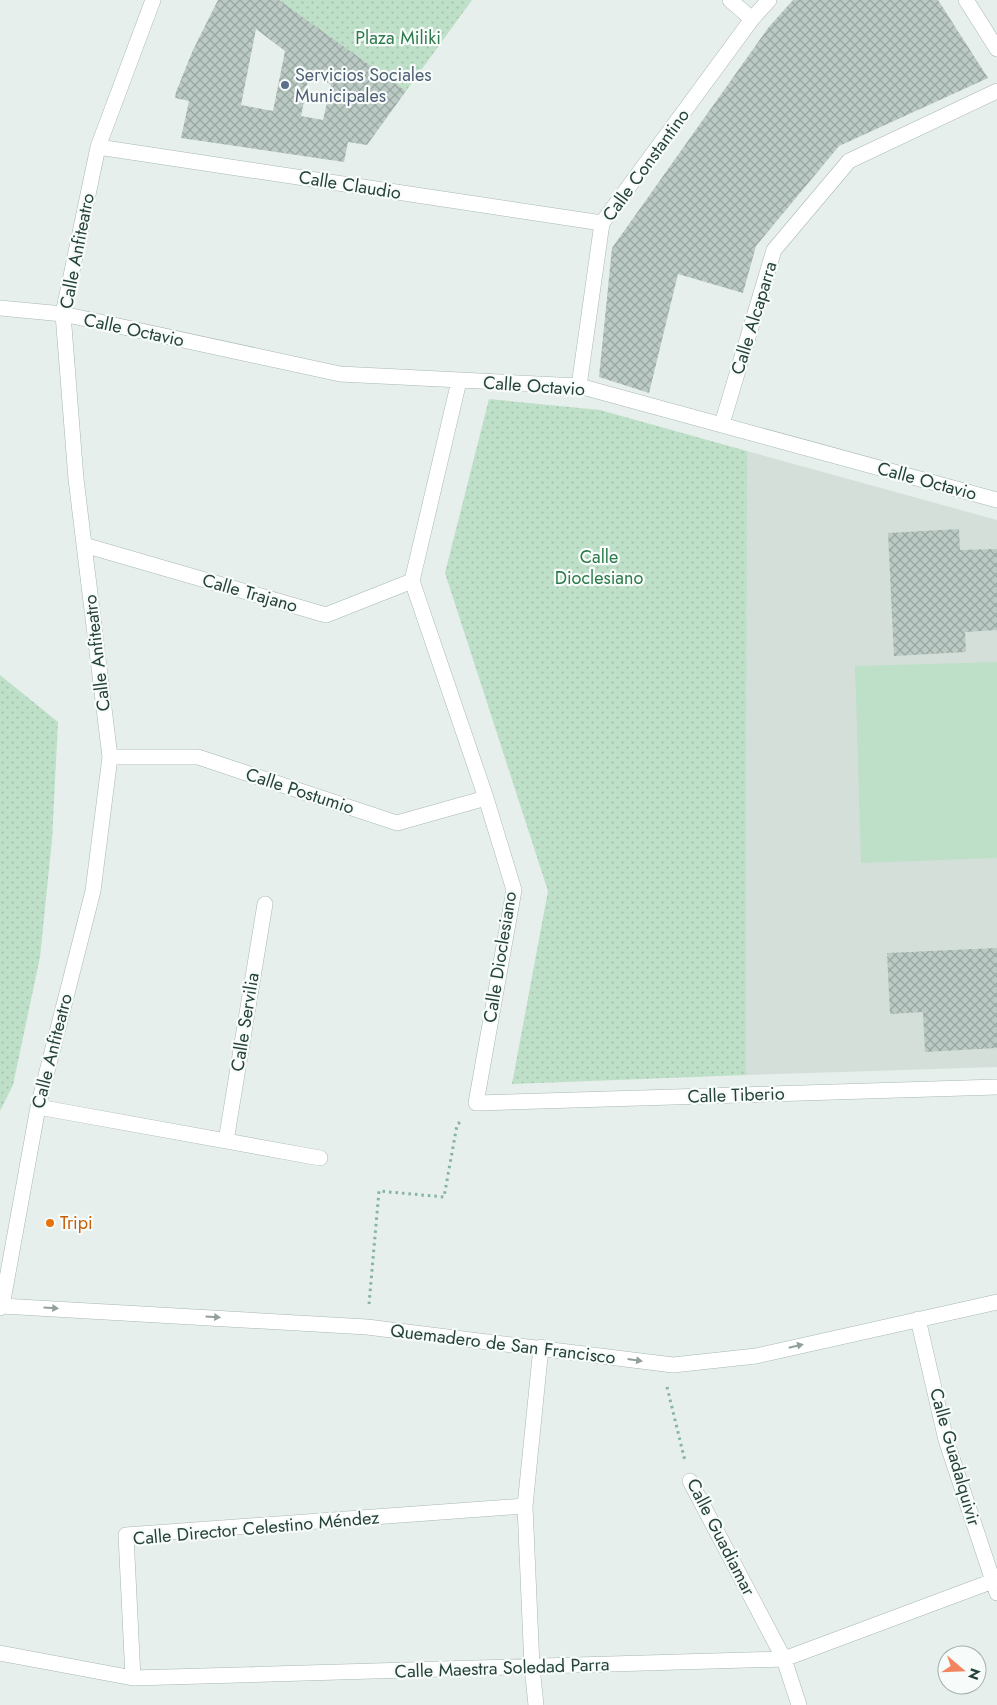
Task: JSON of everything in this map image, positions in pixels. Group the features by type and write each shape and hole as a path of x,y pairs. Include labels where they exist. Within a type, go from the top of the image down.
{"street":[{"name":"Calle Anfiteatro","path":"1,1307 38,1107 93,891 110,756 76,479 63,314 98,147 153,0"},
{"path":"730,0 752,19"},
{"name":"Calle Constantino","path":"579,386 602,223 752,19 769,0"},
{"path":"966,0 997,49"},
{"name":"Calle Alcaparra","path":"722,424 774,250 849,161 997,91"},
{"name":"Calle Claudio","path":"98,147 602,223"},
{"name":"Calle Octavio","path":"0,308 63,314 340,374 579,386 997,500"},
{"path":"412,581 459,381"},
{"name":"Calle Trajano","path":"84,545 326,615 412,581"},
{"name":"Calle Dioclesiano","path":"412,581 486,798 514,890 476,1103"},
{"name":"Calle Postumio","path":"110,756 198,757 397,823 486,798"},
{"name":"Calle Servilia","path":"226,1141 265,904"},
{"name":"Calle Tiberio","path":"476,1103 997,1087"},
{"path":"38,1107 320,1158"},
{"name":"Quemadero de San Francisco","path":"1,1307 367,1327 673,1365 756,1356 997,1302"},
{"name":"Calle Guadalquivir","path":"918,1319 946,1440 995,1587"},
{"path":"536,1705 532,1667 525,1506 542,1348"},
{"name":"Calle Guadiamar","path":"690,1481 784,1659 799,1705"},
{"name":"Calle Director Celestino Méndez","path":"133,1678 126,1535 525,1506"},
{"name":"Calle Maestra Soledad Parra","path":"0,1653 133,1678 784,1659 995,1587"}],"path":[{"path":"367,1327 379,1191 444,1197 457,1125 476,1103"},
{"name":"Calle Guadiamar","path":"661,1364 690,1481"}],"shaded area":[{"path":"747,451 997,520 997,1067 746,1075"}],"green space":[{"name":"Plaza Miliki","path":"279,0 472,0 406,91"},
{"name":"Calle Dioclesiano","path":"489,399 600,410 747,451 746,1075 512,1084 548,891 445,573"},
{"path":"997,662 997,858 861,863 855,666"},
{"path":"0,675 58,722 52,840 40,957 13,1085 0,1111"}],"building":[{"path":"218,0 279,0 406,91 367,145 348,142 344,162 181,138 189,101 175,98 193,50","holes":["256,29 285,51 273,111 241,105","310,70 331,85 323,120 301,116"]},
{"path":"793,0 938,0 988,78 839,146 756,246 743,293 678,274 649,393 599,377 612,248 768,28"},
{"path":"959,529 960,550 997,549 997,630 965,632 966,652 894,656 888,533"},
{"path":"997,948 997,1048 925,1052 923,1012 890,1014 887,953"}],"place":[{"name":"Servicios Sociales Municipales","path":"285,85"},
{"name":"Tripi","path":"50,1223"}]}
